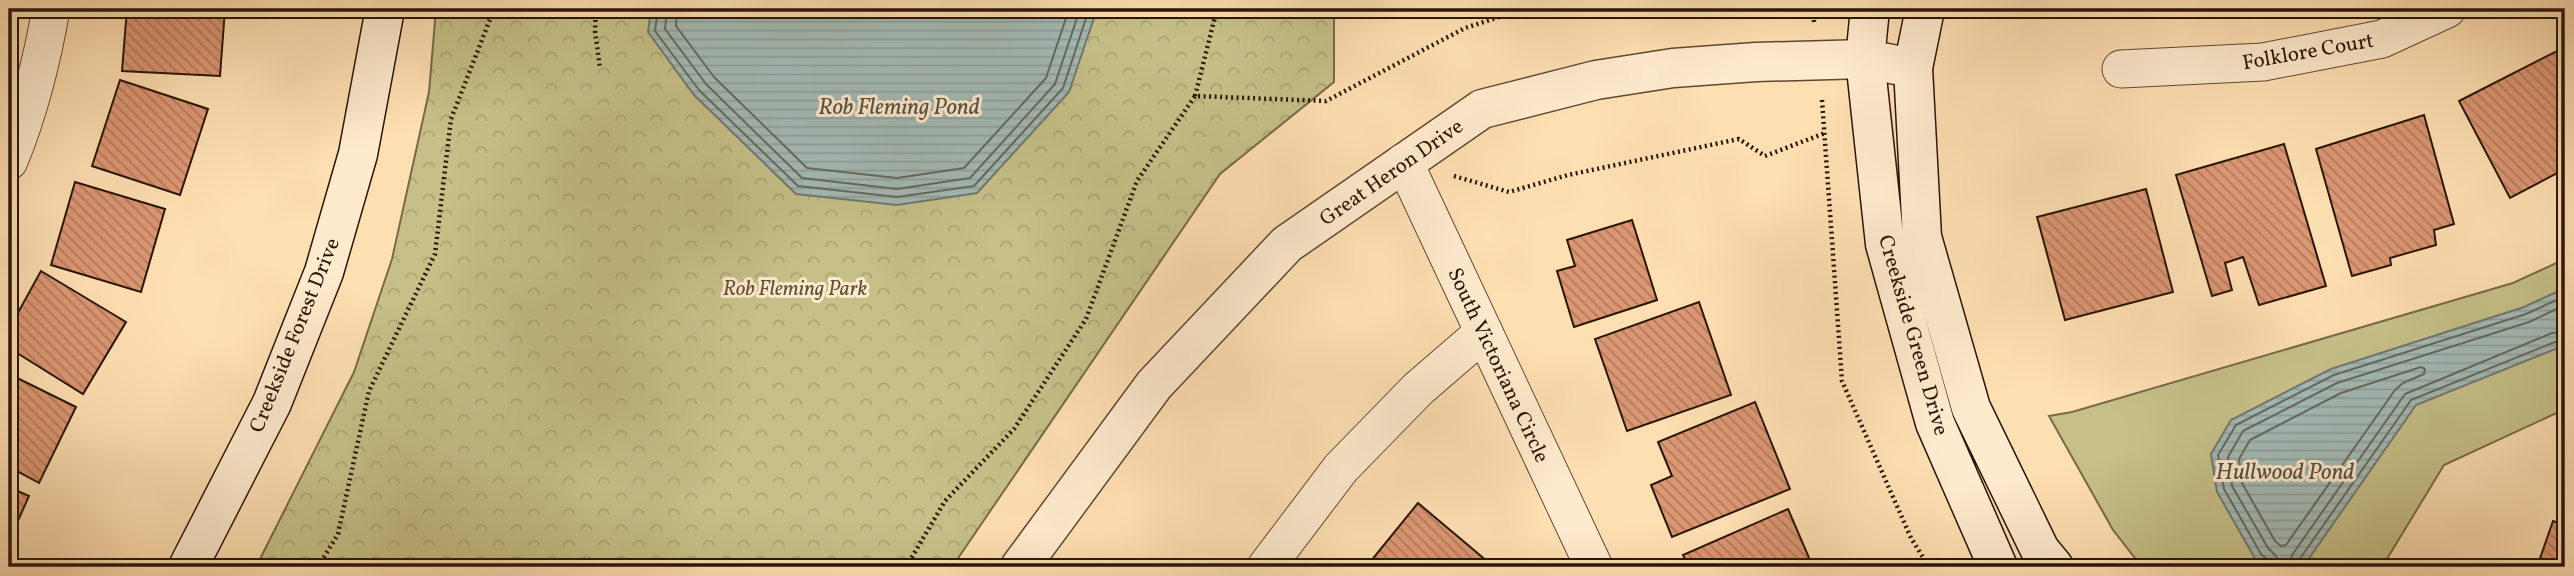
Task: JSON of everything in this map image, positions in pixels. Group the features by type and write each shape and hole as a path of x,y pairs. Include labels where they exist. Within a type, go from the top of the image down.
{"main road":[{"name":"Creekside Forest Drive","path":"188,567 272,403 324,272 358,154 385,9"},
{"name":"Creekside Green Drive","path":"1870,9 1865,59 1885,244 1935,423 1998,567"},
{"name":"Creekside Green Drive","path":"1925,9 1913,68 1922,237 1970,408 2040,550 2054,567"},
{"name":"Great Heron Drive","path":"1020,567 1154,385 1287,244 1482,110 1596,80 1673,68 1756,62 1865,59 1913,68"}],"street":[{"path":"9,161 26,116 44,51 51,9"},
{"name":"Folklore Court","path":"2121,69 2263,62 2382,39 2447,9"},
{"name":"South Victoriana Circle","path":"1404,162 1594,567"},
{"path":"1266,567 1341,468 1418,388 1484,332"}],"path":[{"path":"318,567 338,534 369,391 435,254 451,119 494,9"},
{"path":"596,9 600,68"},
{"path":"906,567 945,501 1014,429 1086,318 1137,181 1195,96 1217,9"},
{"path":"1195,96 1326,101 1465,28 1524,9"},
{"path":"1813,9 1825,133 1842,380 1911,538 1929,567"},
{"path":"1404,162 1509,192 1568,175 1739,139 1765,156 1825,133"}],"green space":[{"name":"Rob Fleming Park","path":"436,9 1334,9 1334,82 1220,174 952,567 256,567 354,372 392,259 429,92"},
{"path":"2565,259 2565,411 2444,465 2382,567 2142,567 2113,530 2049,416 2072,412 2513,283"}],"water":[{"name":"Rob Fleming Pond","path":"651,9 1097,9 1069,92 977,193 897,205 796,194 694,95 648,32"},
{"name":"Hullwood Pond","path":"2565,288 2565,348 2558,348 2416,405 2303,567 2267,567 2256,560 2217,492 2211,454 2231,420 2331,369 2524,307"}],"building":[{"path":"127,9 225,9 220,76 122,71"},
{"path":"2561,49 2565,56 2565,169 2510,198 2459,101"},
{"path":"120,80 208,109 180,195 92,166"},
{"path":"2424,115 2454,224 2434,230 2436,245 2390,258 2391,265 2352,276 2316,149"},
{"path":"2284,144 2326,286 2259,305 2243,257 2225,263 2232,290 2212,296 2176,175"},
{"path":"75,182 165,209 141,292 51,265"},
{"path":"2146,189 2173,292 2065,320 2037,217"},
{"path":"1632,220 1657,300 1574,327 1557,271 1575,266 1567,240"},
{"path":"41,271 126,322 83,394 9,348 9,329"},
{"path":"1699,302 1731,395 1627,431 1595,339"},
{"path":"9,374 76,407 39,483 9,467"},
{"path":"1755,402 1790,489 1672,537 1651,485 1672,476 1658,442"},
{"path":"9,487 29,496 9,541"},
{"path":"1418,503 1494,567 1366,567"},
{"path":"1788,509 1813,567 1689,567 1683,555"},
{"path":"2553,521 2565,526 2565,567 2537,567"}]}
